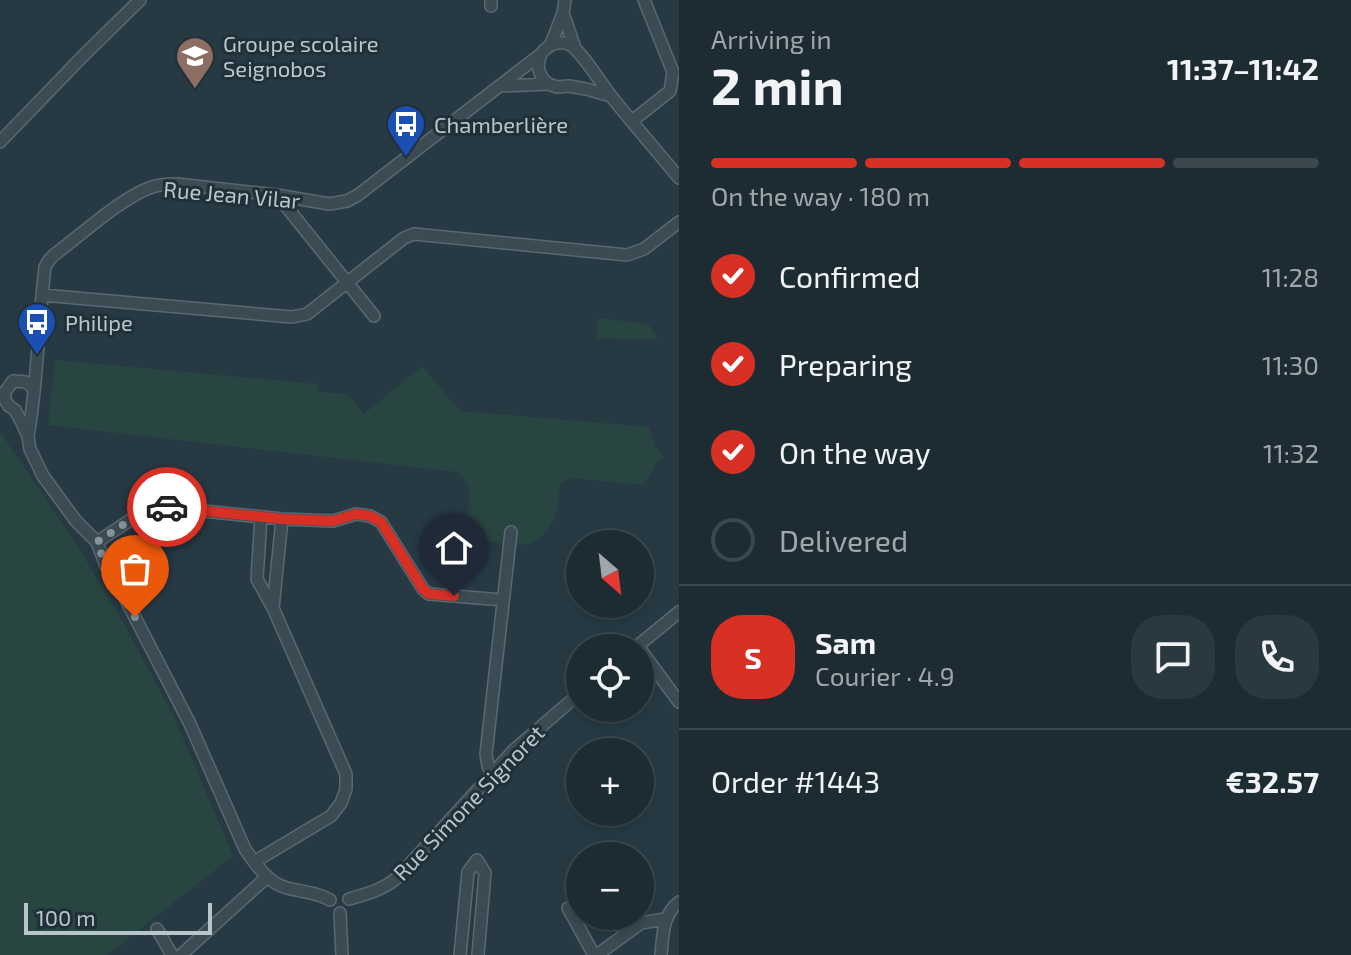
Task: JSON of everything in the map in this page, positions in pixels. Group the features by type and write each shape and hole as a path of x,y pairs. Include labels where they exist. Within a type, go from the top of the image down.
{"street":[{"path":"632,121 670,91 673,72 644,0"},
{"path":"0,142 138,1"},
{"path":"564,6 551,44 568,44 579,53 679,178"},
{"path":"564,6 582,71 569,86"},
{"name":"Rue Jean Vilar","path":"33,388 37,373 45,267 49,260 124,202 153,186 177,184 329,204 347,201 551,44"},
{"path":"541,54 538,67 548,84"},
{"path":"499,86 548,84 611,96"},
{"path":"277,195 374,316"},
{"path":"42,295 292,317 307,314 404,238 414,234 627,255 644,249 679,222"},
{"path":"37,359 9,383 3,400 15,410 43,476 76,521 97,542 106,566 190,724 237,835 267,877 284,888 321,895 330,900 332,909 340,913"},
{"path":"9,383 26,382 33,388 35,396 28,436"},
{"path":"15,410 27,409 32,405"},
{"path":"97,542 144,511 164,507 333,521 356,514 381,522 429,594 503,600"},
{"path":"254,862 331,816 341,803 346,789 346,774 273,608 257,579 261,517"},
{"path":"273,608 282,519"},
{"path":"492,775 486,754 511,532"},
{"path":"654,634 679,612"},
{"path":"654,669 679,702"},
{"name":"Rue Simone Signoret","path":"349,899 376,892 397,878 527,737 566,705"},
{"path":"460,955 468,872 477,860 485,873 478,955"},
{"path":"181,955 267,877"},
{"path":"330,900 339,893 349,899 348,908 340,913"},
{"path":"661,955 665,919 679,902"},
{"path":"340,913 342,955"},
{"path":"581,930 596,955 641,923 665,919"},
{"path":"157,929 172,955"}],"green space":[{"path":"598,318 648,324 658,339 596,338"},
{"path":"55,360 317,384 319,392 347,394 364,414 422,366 460,411 649,427 655,447 664,457 657,462 643,485 573,478 560,484 556,511 546,531 524,545 502,544 474,539 465,527 469,490 457,472 48,425"},
{"path":"0,432 73,539 121,618 174,717 233,856 107,955 0,955"}],"way so far":[{"path":"135,617 106,566 97,542 144,511 167,507"}],"place":[{"name":"Groupe scolaire Seignobos","path":"195,90"},
{"name":"Chamberlière","path":"406,158"},
{"name":"Philipe","path":"37,356"}],"route":[{"path":"167,507 282,519 333,521 356,514 370,516 381,522 423,589 429,594 454,596"}]}
